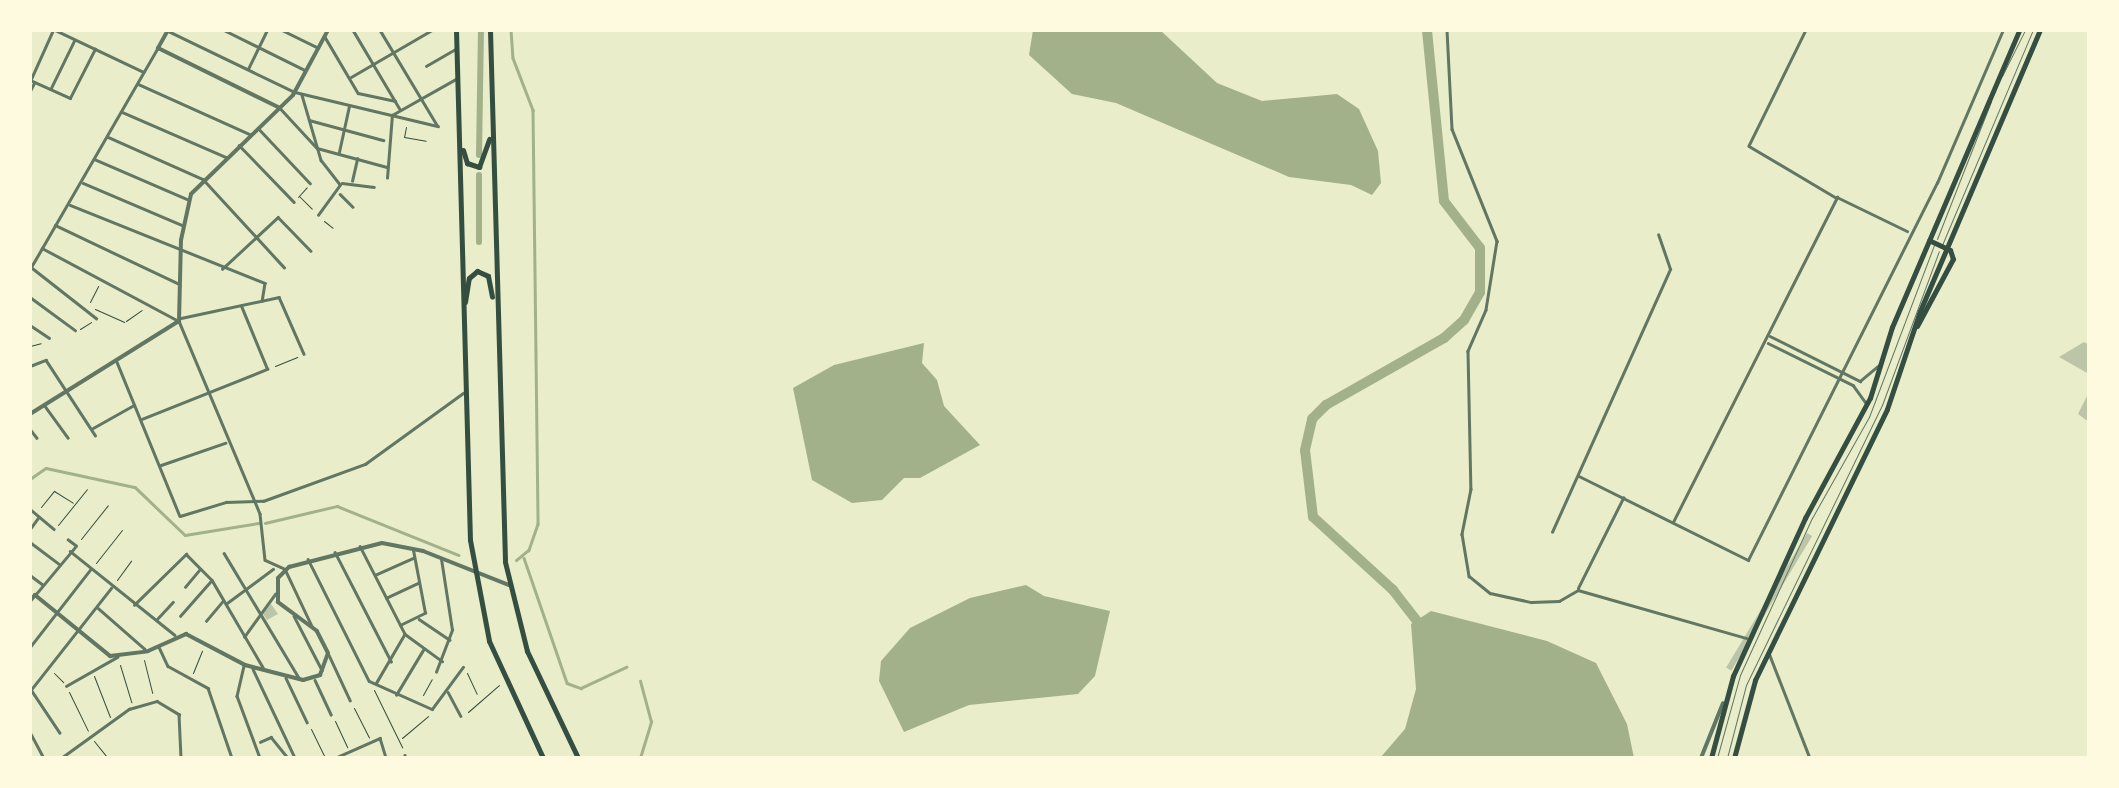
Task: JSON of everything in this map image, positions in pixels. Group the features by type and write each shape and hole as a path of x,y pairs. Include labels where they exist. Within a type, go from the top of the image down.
{"main road":[{"path":"456,30 474,573 506,682 543,758"},
{"path":"490,30 496,325 509,585 527,651 578,758"},
{"path":"1938,244 2022,30"},
{"path":"1714,758 1722,703 1750,639 1867,405 1884,356 2036,30"},
{"path":"459,122 465,159 476,168 486,158 491,121"},
{"path":"1730,758 1768,652 1887,409 1912,332 1950,266 1938,244"},
{"path":"464,320 468,280 480,272 490,280 496,325"}],"street":[{"path":"30,92 54,30 144,72"},
{"path":"96,318 31,268 168,30 298,92 438,126 380,30"},
{"path":"224,30 307,71"},
{"path":"248,69 267,30"},
{"path":"282,30 318,48"},
{"path":"352,30 401,110"},
{"path":"349,78 432,30"},
{"path":"1446,30 1452,128 1498,240 1486,310 1468,351 1471,489 1463,558 1469,576 1490,593 1544,604 1578,590 1750,639"},
{"path":"1806,30 1749,146 1836,197 1908,232"},
{"path":"1579,476 1748,560 1908,232 1937,184 2003,30"},
{"path":"274,568 261,547 260,514 180,319 180,251 189,200 202,179 298,92 326,33"},
{"path":"326,33 358,93 395,100"},
{"path":"50,89 74,39"},
{"path":"158,48 280,108 316,148 340,184 339,193 318,215"},
{"path":"426,66 456,48"},
{"path":"32,80 70,97 95,49"},
{"path":"386,178 385,140 392,115 458,78"},
{"path":"138,84 250,134"},
{"path":"298,92 316,148"},
{"path":"339,154 349,104"},
{"path":"121,112 226,158"},
{"path":"308,120 385,140"},
{"path":"258,128 310,183"},
{"path":"107,136 202,179 284,267"},
{"path":"239,145 294,202"},
{"path":"316,148 388,168"},
{"path":"94,159 189,200"},
{"path":"352,182 356,159"},
{"path":"80,182 183,225"},
{"path":"340,184 352,182 374,187"},
{"path":"339,193 353,207"},
{"path":"1673,522 1836,197"},
{"path":"68,204 266,284 262,301"},
{"path":"222,269 278,218 310,251"},
{"path":"55,225 180,285"},
{"path":"1552,532 1670,269 1658,236"},
{"path":"42,248 180,319"},
{"path":"30,297 75,330"},
{"path":"30,414 180,319 279,297 304,354"},
{"path":"141,419 267,370 241,306"},
{"path":"30,325 49,338"},
{"path":"1769,336 1840,372 1867,381 1884,356"},
{"path":"1766,342 1856,388 1867,405"},
{"path":"30,366 46,360 95,435"},
{"path":"117,360 180,516 226,502 253,502 365,464 465,392"},
{"path":"44,405 68,438"},
{"path":"92,429 135,405"},
{"path":"30,429 37,438"},
{"path":"160,466 228,442"},
{"path":"1578,590 1623,498"},
{"path":"30,509 54,529"},
{"path":"30,529 38,515"},
{"path":"30,602 76,546 68,540"},
{"path":"30,542 60,564"},
{"path":"206,621 225,602 274,568 285,569 360,546 413,548 509,585"},
{"path":"360,546 405,634 442,661"},
{"path":"400,626 425,613 413,548"},
{"path":"70,552 175,634 204,643 248,666 286,678 314,678 322,672 328,653"},
{"path":"335,552 391,661"},
{"path":"134,604 182,554 212,580 265,672"},
{"path":"224,554 258,617 299,680"},
{"path":"374,575 414,557"},
{"path":"436,672 451,641 440,558"},
{"path":"308,559 369,681 416,706 438,706 463,667"},
{"path":"186,587 201,568"},
{"path":"30,647 90,569"},
{"path":"244,638 275,594 285,569"},
{"path":"285,569 350,700"},
{"path":"30,575 43,585"},
{"path":"180,616 212,580"},
{"path":"386,598 419,582"},
{"path":"60,734 31,687 112,587"},
{"path":"275,594 294,616 322,672"},
{"path":"35,595 78,632 118,657"},
{"path":"156,620 173,602"},
{"path":"97,607 145,651"},
{"path":"294,616 312,626"},
{"path":"416,617 451,641"},
{"path":"66,686 91,668 159,646 175,634"},
{"path":"376,683 405,634"},
{"path":"159,646 168,666 208,688 232,758"},
{"path":"396,696 424,649"},
{"path":"1768,652 1810,758"},
{"path":"248,666 237,696 258,742 260,758"},
{"path":"248,666 295,758"},
{"path":"286,678 307,722"},
{"path":"314,678 331,714"},
{"path":"447,691 461,716"},
{"path":"61,758 132,707 154,701 179,714 181,758"},
{"path":"1702,758 1722,703"},
{"path":"30,733 44,758"},
{"path":"258,742 272,738 288,758"},
{"path":"335,758 380,738 386,758"}],"lane":[{"path":"1714,758 1740,675 1814,513 1869,417 1938,244"},
{"path":"1730,758 1746,686 1882,405 1938,244"}],"path":[{"path":"407,118 404,137 426,141"},
{"path":"88,305 101,279"},
{"path":"75,298 124,322"},
{"path":"119,325 150,305"},
{"path":"75,330 96,318"},
{"path":"30,346 49,338"},
{"path":"267,370 304,354"},
{"path":"54,529 88,489"},
{"path":"38,515 54,490 74,504"},
{"path":"76,546 108,505"},
{"path":"90,569 122,530"},
{"path":"112,587 132,561"},
{"path":"192,677 204,643"},
{"path":"145,651 154,701"},
{"path":"118,657 132,707"},
{"path":"463,667 478,697"},
{"path":"50,668 66,686 91,738 108,758"},
{"path":"91,668 112,723"},
{"path":"416,706 436,672"},
{"path":"369,681 405,756"},
{"path":"461,716 478,697 506,682"},
{"path":"350,700 372,742"},
{"path":"400,740 438,706"},
{"path":"331,714 349,750"},
{"path":"307,722 324,758"}],"shaded area":[{"path":"1033,30 1160,30 1217,83 1262,101 1337,94 1359,109 1378,151 1381,183 1372,195 1351,185 1289,177 1116,103 1072,94 1029,55"},
{"path":"924,343 922,363 937,380 944,406 980,445 920,478 904,478 882,500 852,503 812,480 793,388 834,365"},
{"path":"1026,585 1044,596 1110,611 1095,676 1078,694 969,705 904,732 879,681 881,661 910,628 970,598"},
{"path":"1431,611 1547,641 1596,663 1627,724 1634,758 1380,758 1405,729 1416,689 1411,624"}],"building":[{"path":"2084,342 2089,345 2089,374 2059,357"},
{"path":"2089,392 2089,419 2086,420 2078,414"},
{"path":"1807,533 1812,536 1731,671 1726,668"},
{"path":"271,604 278,614 267,620 263,614"}],"waterway":[{"path":"479,155 481,30"},
{"path":"511,30 513,58 533,110 538,524 529,550 517,560"},
{"path":"1424,630 1393,590 1313,517 1305,450 1312,419 1326,405 1444,338 1464,320 1480,292 1480,248 1444,201 1427,30"},
{"path":"479,175 479,242"},
{"path":"30,479 46,468 135,487 185,535 258,523"},
{"path":"265,523 337,506 459,555"},
{"path":"524,558 567,683 581,688 626,667"},
{"path":"640,681 651,722 640,758"}]}
